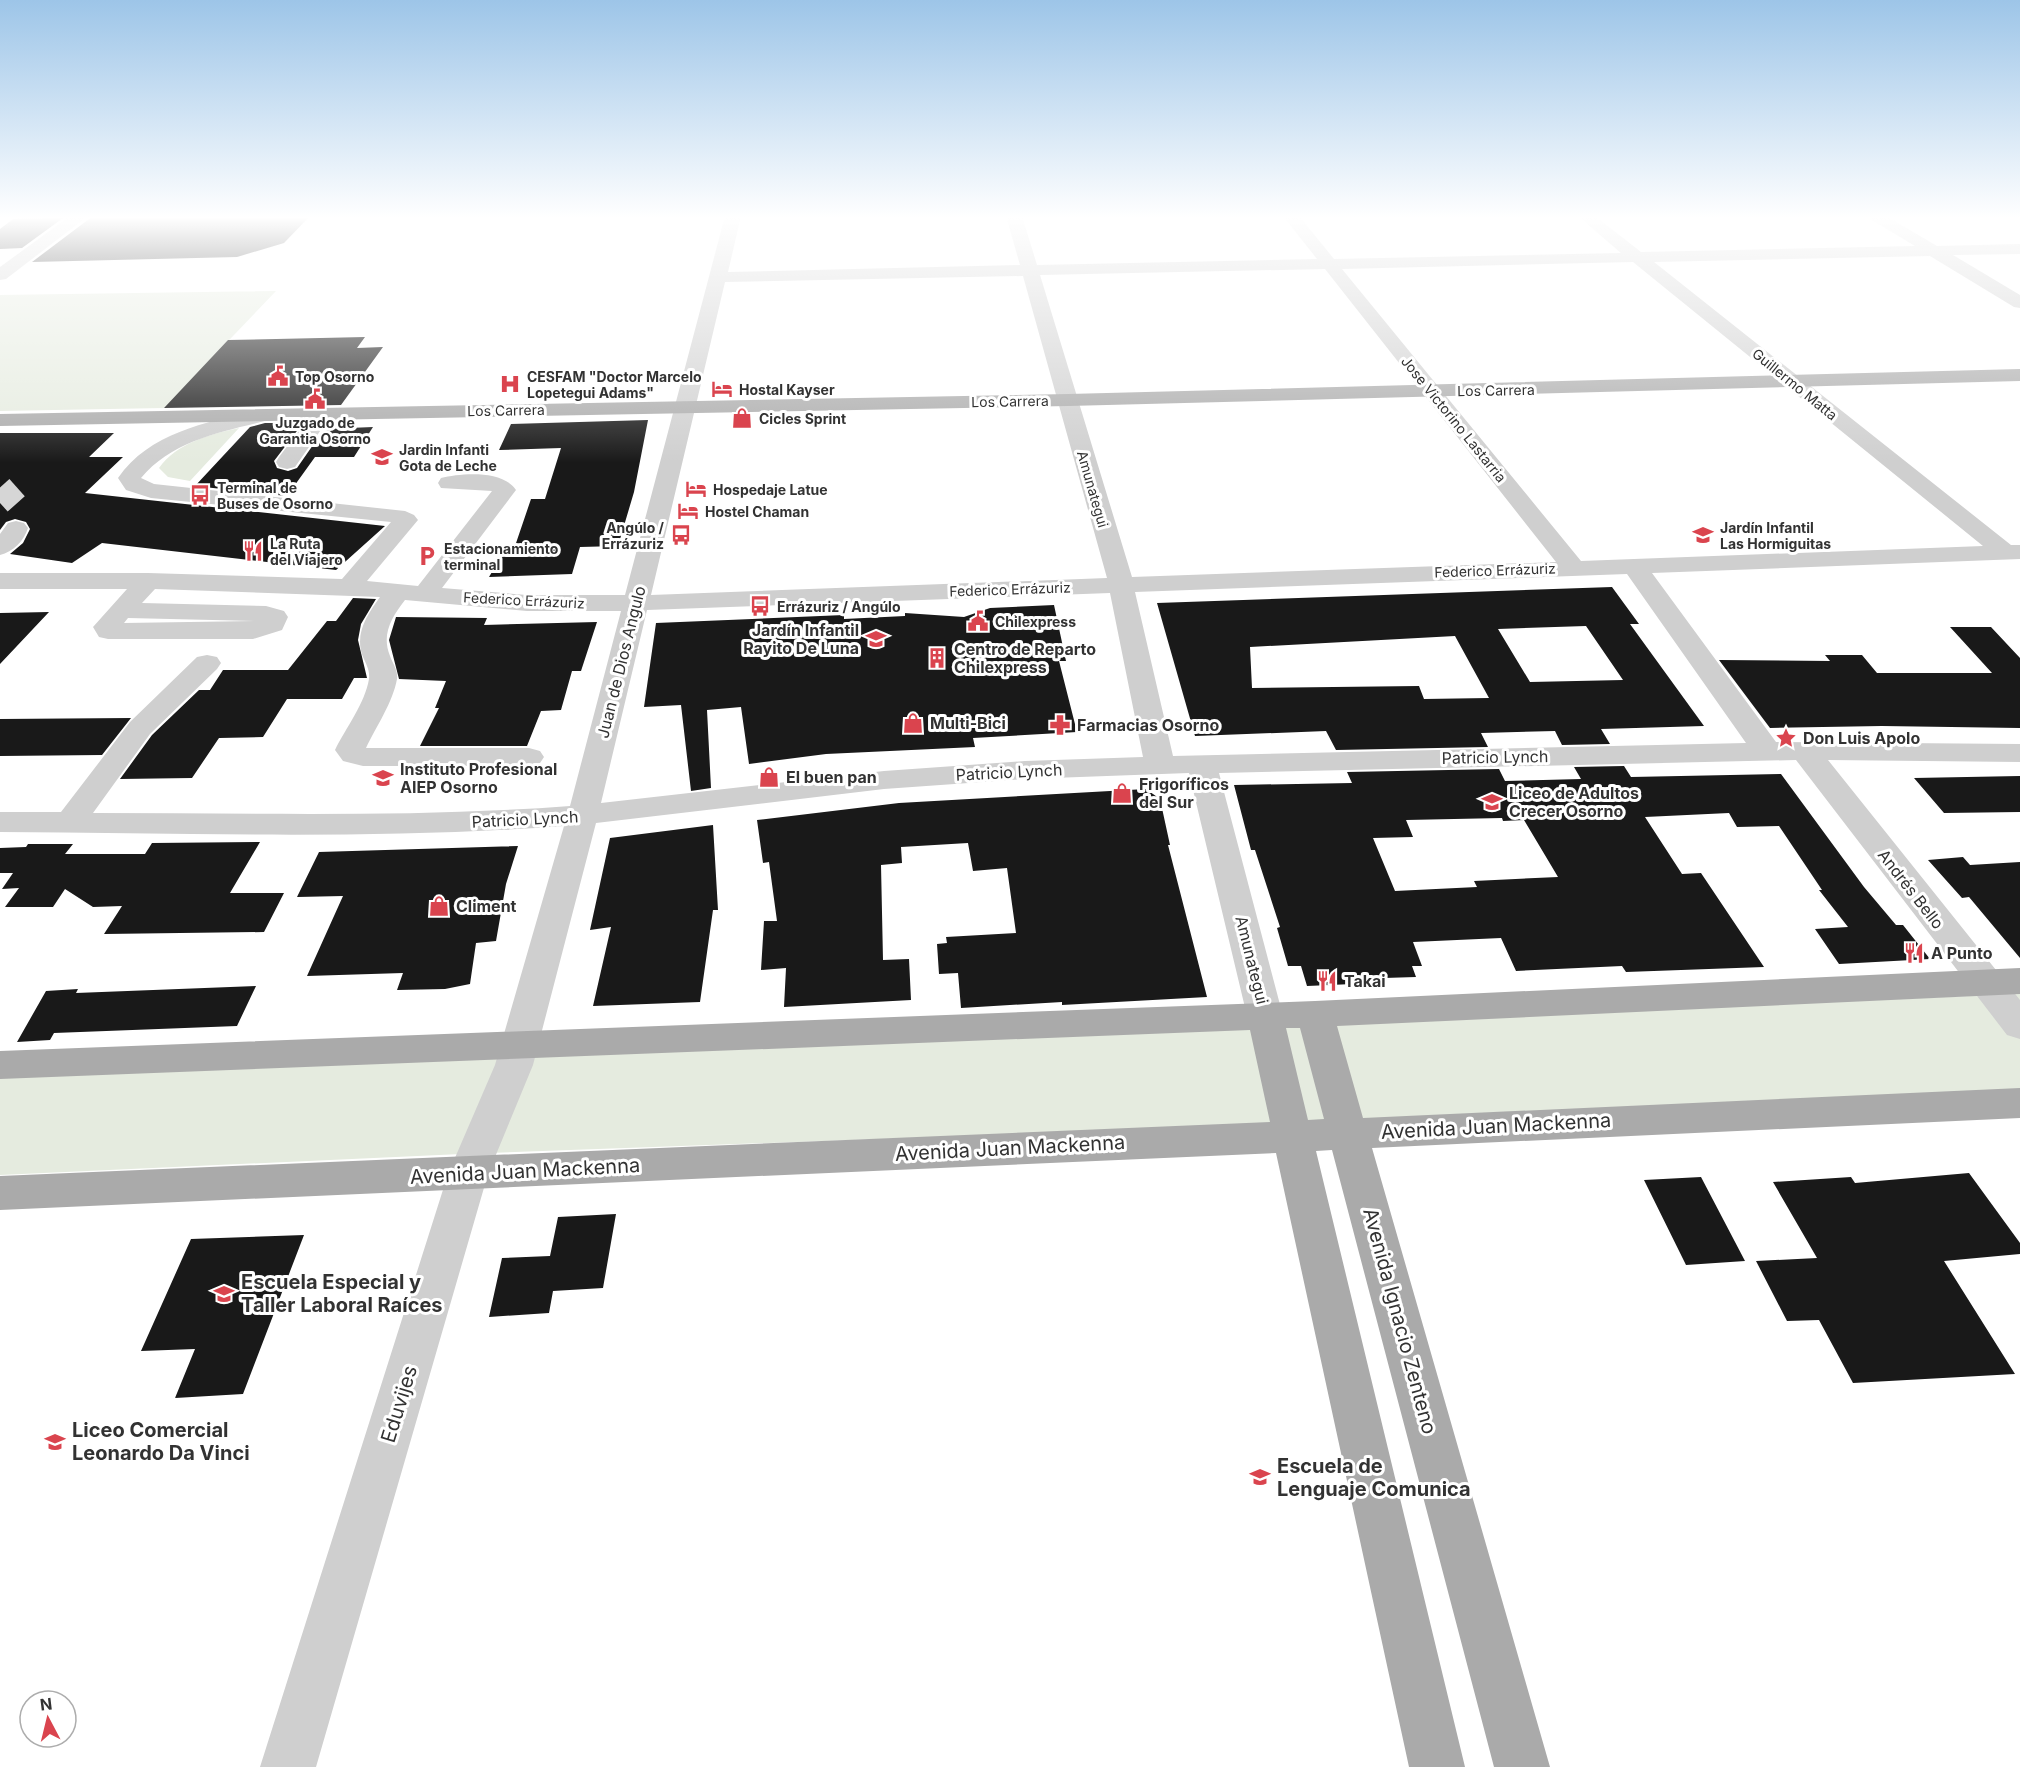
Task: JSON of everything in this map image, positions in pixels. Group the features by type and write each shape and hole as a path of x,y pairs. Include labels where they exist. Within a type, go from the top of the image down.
{"main road":[{"name":"Los Carrera","path":"0,420 1068,400 2020,375"},
{"path":"0,1065 1316,1014 2020,981"},
{"name":"Avenida Ignacio Zenteno","path":"1316,1014 1522,1767"},
{"path":"1265,1016 1437,1767"},
{"name":"Avenida Juan Mackenna","path":"0,1193 468,1174 2020,1103"}],"street":[{"name":"Juan de Dios Angulo","path":"520,1045 583,815 712,298"},
{"name":"Amunategui","path":"1038,298 1121,584 1160,765"},
{"name":"Jose Victorino Lastarria","path":"1357,298 1572,567"},
{"name":"Guillermo Matta","path":"1689,298 2013,552"},
{"path":"287,462 322,414"},
{"path":"267,415 181,438 137,465 129,478 134,485 151,491 397,516 406,520 349,587"},
{"path":"449,483 492,485 505,490 411,592 375,622 372,638 375,654 383,666 383,680 350,750 353,755 363,757 530,757"},
{"path":"0,549 14,534 16,528"},
{"name":"Federico Errázuriz","path":"0,581 148,581 349,587 527,603 636,603 2013,552"},
{"path":"1635,567 1767,750"},
{"path":"121,610 266,614 275,617 273,624 253,631 108,630 106,627 121,610 148,581"},
{"path":"70,822 140,728 207,663"},
{"name":"Patricio Lynch","path":"0,822 413,824 583,815 884,780 1025,770 1160,765 1767,750 2020,753"},
{"name":"Andrés Bello","path":"1804,750 2020,1026"},
{"name":"Amunategui","path":"1202,765 1265,1016"},
{"name":"Eduvijes","path":"288,1767 468,1174 487,1132 520,1045"}],"shaded area":[{"path":"0,298 269,298 164,408 0,411"},
{"path":"239,428 190,481 168,477 159,468 175,452 195,441"},
{"path":"2020,994 2020,1098 461,1154 0,1175 0,1073"}],"building":[{"name":"Top Osorno","path":"365,337 357,348 383,347 341,405 164,408 228,340"},
{"path":"648,420 634,492 618,546 580,547 572,574 489,577 506,548 514,549 531,499 545,499 561,448 499,450 511,424"},
{"path":"329,422 325,429 373,427 354,457 315,457 287,496 195,486 250,427 265,423 303,423 274,461 277,468 288,471 297,468"},
{"path":"0,433 114,433 89,457 123,457 85,493 385,526 336,570 102,543 72,563 10,554 23,543 30,529 26,522 15,519 6,522 0,530"},
{"path":"1612,587 1639,624 1630,624 1704,726 1601,729 1610,744 1562,745 1555,731 1481,733 1488,747 1336,750 1326,731 1195,736 1157,603","holes":["1586,626 1623,680 1530,682 1498,629","1455,636 1489,698 1424,699 1419,686 1252,688 1250,647"]},
{"path":"353,598 376,599 361,624 358,640 367,678 354,678 342,699 287,699 263,737 219,738 192,778 120,779 152,735 199,690 210,690 223,670 288,670 327,621 336,621"},
{"path":"1054,605 1066,661 1059,661 1077,732 973,738 975,747 826,754 749,764 741,707 707,710 711,788 691,791 681,705 644,707 656,623 844,615 844,619 905,616 905,613 964,617 990,608"},
{"path":"49,612 0,664 0,613"},
{"path":"396,617 487,618 484,625 597,622 581,671 572,671 561,710 541,711 527,746 420,746 439,708 435,708 446,681 399,679 389,640"},
{"path":"1950,627 1991,627 2020,658 2020,728 1882,726 1770,728 1719,660 1830,661 1825,655 1862,655 1877,673 1992,673"},
{"path":"131,718 102,755 0,756 0,719"},
{"path":"1624,766 1631,777 1781,774 1864,887 1896,925 1903,925 1930,959 1839,964 1815,929 1848,927 1819,890 1822,890 1779,826 1737,827 1729,813 1645,817 1682,874 1701,873 1764,967 1626,972 1622,966 1516,971 1501,938 1413,942 1422,966 1412,966 1416,977 1352,979 1353,984 1307,986 1301,966 1288,966 1277,928 1280,927 1255,850 1251,850 1234,785 1352,783 1347,772 1499,769 1505,781 1581,779 1574,767","holes":["1502,818 1503,821 1524,820 1558,877 1474,881 1477,887 1395,891 1373,838 1413,837 1406,820"]},
{"path":"2020,776 2020,812 1944,813 1914,778"},
{"path":"1146,789 1160,799 1170,845 1168,845 1207,997 961,1008 958,973 939,974 937,944 947,943 946,937 1016,933 1007,868 973,871 968,843 901,847 902,863 881,865 883,960 909,959 911,1000 784,1007 786,968 761,970 764,921 777,921 769,862 763,863 757,820 899,803"},
{"path":"713,825 718,910 713,910 700,1002 593,1006 611,927 590,930 610,838"},
{"path":"260,842 230,893 284,893 264,932 104,934 122,906 93,907 65,889 53,907 5,907 19,888 2,889 13,873 0,873 0,848 26,847 28,844 73,844 65,854 145,854 152,843"},
{"path":"518,846 506,884 496,941 476,943 470,984 445,989 397,990 403,973 307,976 343,896 297,897 319,852"},
{"path":"1963,857 1970,865 2020,862 2020,958 1969,897 1962,898 1928,860"},
{"path":"256,986 237,1026 54,1033 50,1040 17,1042 46,991 78,989 76,993"},
{"path":"1969,1173 2020,1243 2020,1254 1944,1261 2015,1374 1853,1383 1819,1320 1787,1321 1756,1261 1817,1258 1773,1182 1851,1177 1855,1183"},
{"path":"1701,1177 1745,1261 1686,1265 1644,1180"},
{"path":"616,1214 603,1288 553,1291 549,1313 489,1317 502,1258 550,1256 558,1217"},
{"name":"Escuela Especial y Taller Laboral Raíces","path":"304,1235 243,1394 175,1398 195,1349 141,1351 191,1239"}],"tunnel":[{"path":"0,503 20,485"}],"place":[{"name":"Top Osorno","path":"278,376"},
{"name":"CESFAM \"Doctor Marcelo Lopetegui Adams\"","path":"510,384"},
{"name":"Hostal Kayser","path":"722,389"},
{"name":"Juzgado de Garantia Osorno","path":"315,399"},
{"name":"Cicles Sprint","path":"742,418"},
{"name":"Jardin Infanti Gota de Leche","path":"382,457"},
{"name":"Hospedaje Latue","path":"696,489"},
{"name":"Terminal de Buses de Osorno","path":"200,495"},
{"name":"Hostel Chaman","path":"688,511"},
{"name":"Angúlo / Errázuriz","path":"681,535"},
{"name":"Jardín Infantil Las Hormiguitas","path":"1703,535"},
{"name":"La Ruta del Viajero","path":"253,551"},
{"name":"Estacionamiento terminal","path":"427,556"},
{"name":"Errázuriz / Angúlo","path":"760,606"},
{"name":"Chilexpress","path":"978,621"},
{"name":"Jardín Infantil Rayito De Luna","path":"876,639"},
{"name":"Centro de Reparto Chilexpress","path":"937,658"},
{"name":"Multi-Bici","path":"913,723"},
{"name":"Farmacias Osorno","path":"1060,725"},
{"name":"Don Luis Apolo","path":"1786,738"},
{"name":"El buen pan","path":"769,777"},
{"name":"Instituto Profesional AIEP Osorno","path":"383,778"},
{"name":"Frigoríficos del Sur","path":"1122,793"},
{"name":"Liceo de Adultos Crecer Osorno","path":"1492,802"},
{"name":"Climent","path":"439,906"},
{"name":"A Punto","path":"1914,953"},
{"name":"Takai","path":"1327,981"},
{"name":"Escuela Especial y Taller Laboral Raíces","path":"224,1294"},
{"name":"Liceo Comercial Leonardo Da Vinci","path":"55,1442"},
{"name":"Escuela de Lenguaje Comunica","path":"1260,1477"}]}
